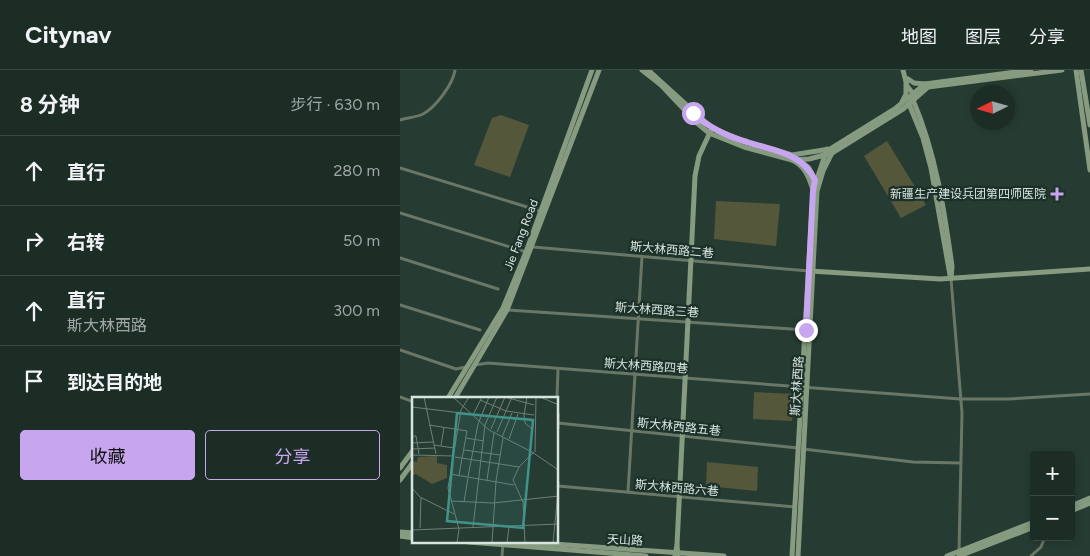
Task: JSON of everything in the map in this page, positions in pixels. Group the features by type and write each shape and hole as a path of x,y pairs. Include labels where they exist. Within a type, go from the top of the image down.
{"main road":[{"name":"Jie Fang Road","path":"449,397 502,308 526,252 592,70"},
{"name":"Jie Fang Road","path":"456,397 507,310 533,247 599,70"},
{"path":"642,70 661,85 697,123 711,131 799,160 809,168 815,180"},
{"path":"648,70 711,131"},
{"path":"905,70 907,80 915,97 923,138 932,168 951,278"},
{"path":"799,160 828,153 915,97 926,85 1031,70"},
{"path":"907,80 914,84 926,85 1062,70"},
{"path":"1076,70 1090,170"},
{"path":"1081,70 1090,125"},
{"path":"900,105 906,94 907,80"},
{"path":"792,158 828,153 915,97"},
{"path":"677,554 696,171 699,156 711,131"},
{"path":"815,189 815,180 828,153"},
{"path":"815,189 828,153"},
{"path":"792,158 800,164 815,189"},
{"name":"斯大林西路","path":"798,556 801,449 815,189"},
{"path":"811,271 951,278 1090,269"},
{"name":"斯大林西路","path":"804,388 811,271"},
{"name":"斯大林西路","path":"792,556 801,449"},
{"path":"400,468 412,452"},
{"path":"400,480 412,464"},
{"path":"1075,504 1090,498"},
{"path":"1075,509 1090,503"},
{"path":"960,554 1030,524"},
{"path":"947,556 960,554 1030,528"},
{"name":"天山路","path":"503,544 646,556"},
{"name":"天山路","path":"550,544 724,556"}],"street":[{"path":"400,120 424,114 444,93 454,79 455,70"},
{"path":"400,168 448,181 541,211"},
{"path":"400,212 526,252"},
{"name":"斯大林西路二巷","path":"533,247 811,271"},
{"path":"628,492 637,374 642,256"},
{"path":"400,258 498,290"},
{"path":"951,278 960,399 960,554"},
{"path":"400,305 480,330"},
{"name":"斯大林西路三巷","path":"507,310 639,317 806,330"},
{"path":"400,350 456,369 468,367"},
{"name":"斯大林西路四巷","path":"468,367 488,363 960,399 1017,399 1090,394"},
{"path":"557,397 558,368"},
{"path":"400,397 412,401"},
{"name":"斯大林西路五巷","path":"559,423 914,462 960,463"},
{"name":"斯大林西路六巷","path":"559,486 795,507"},
{"path":"1031,556 1041,547 1043,541"},
{"path":"502,556 503,544"}],"green space":[{"path":"501,115 529,125 510,177 474,165 492,118"},
{"path":"887,141 926,205 901,218 864,156"},
{"path":"716,201 780,204 776,246 714,239"},
{"path":"754,392 794,394 792,421 753,419"},
{"path":"707,462 758,467 757,491 706,486"}],"place":[{"name":"新疆生产建设兵团第四师医院","path":"1057,194"}],"route":[{"path":"693,113 715,130 792,156 809,168 815,180 806,330"}]}
